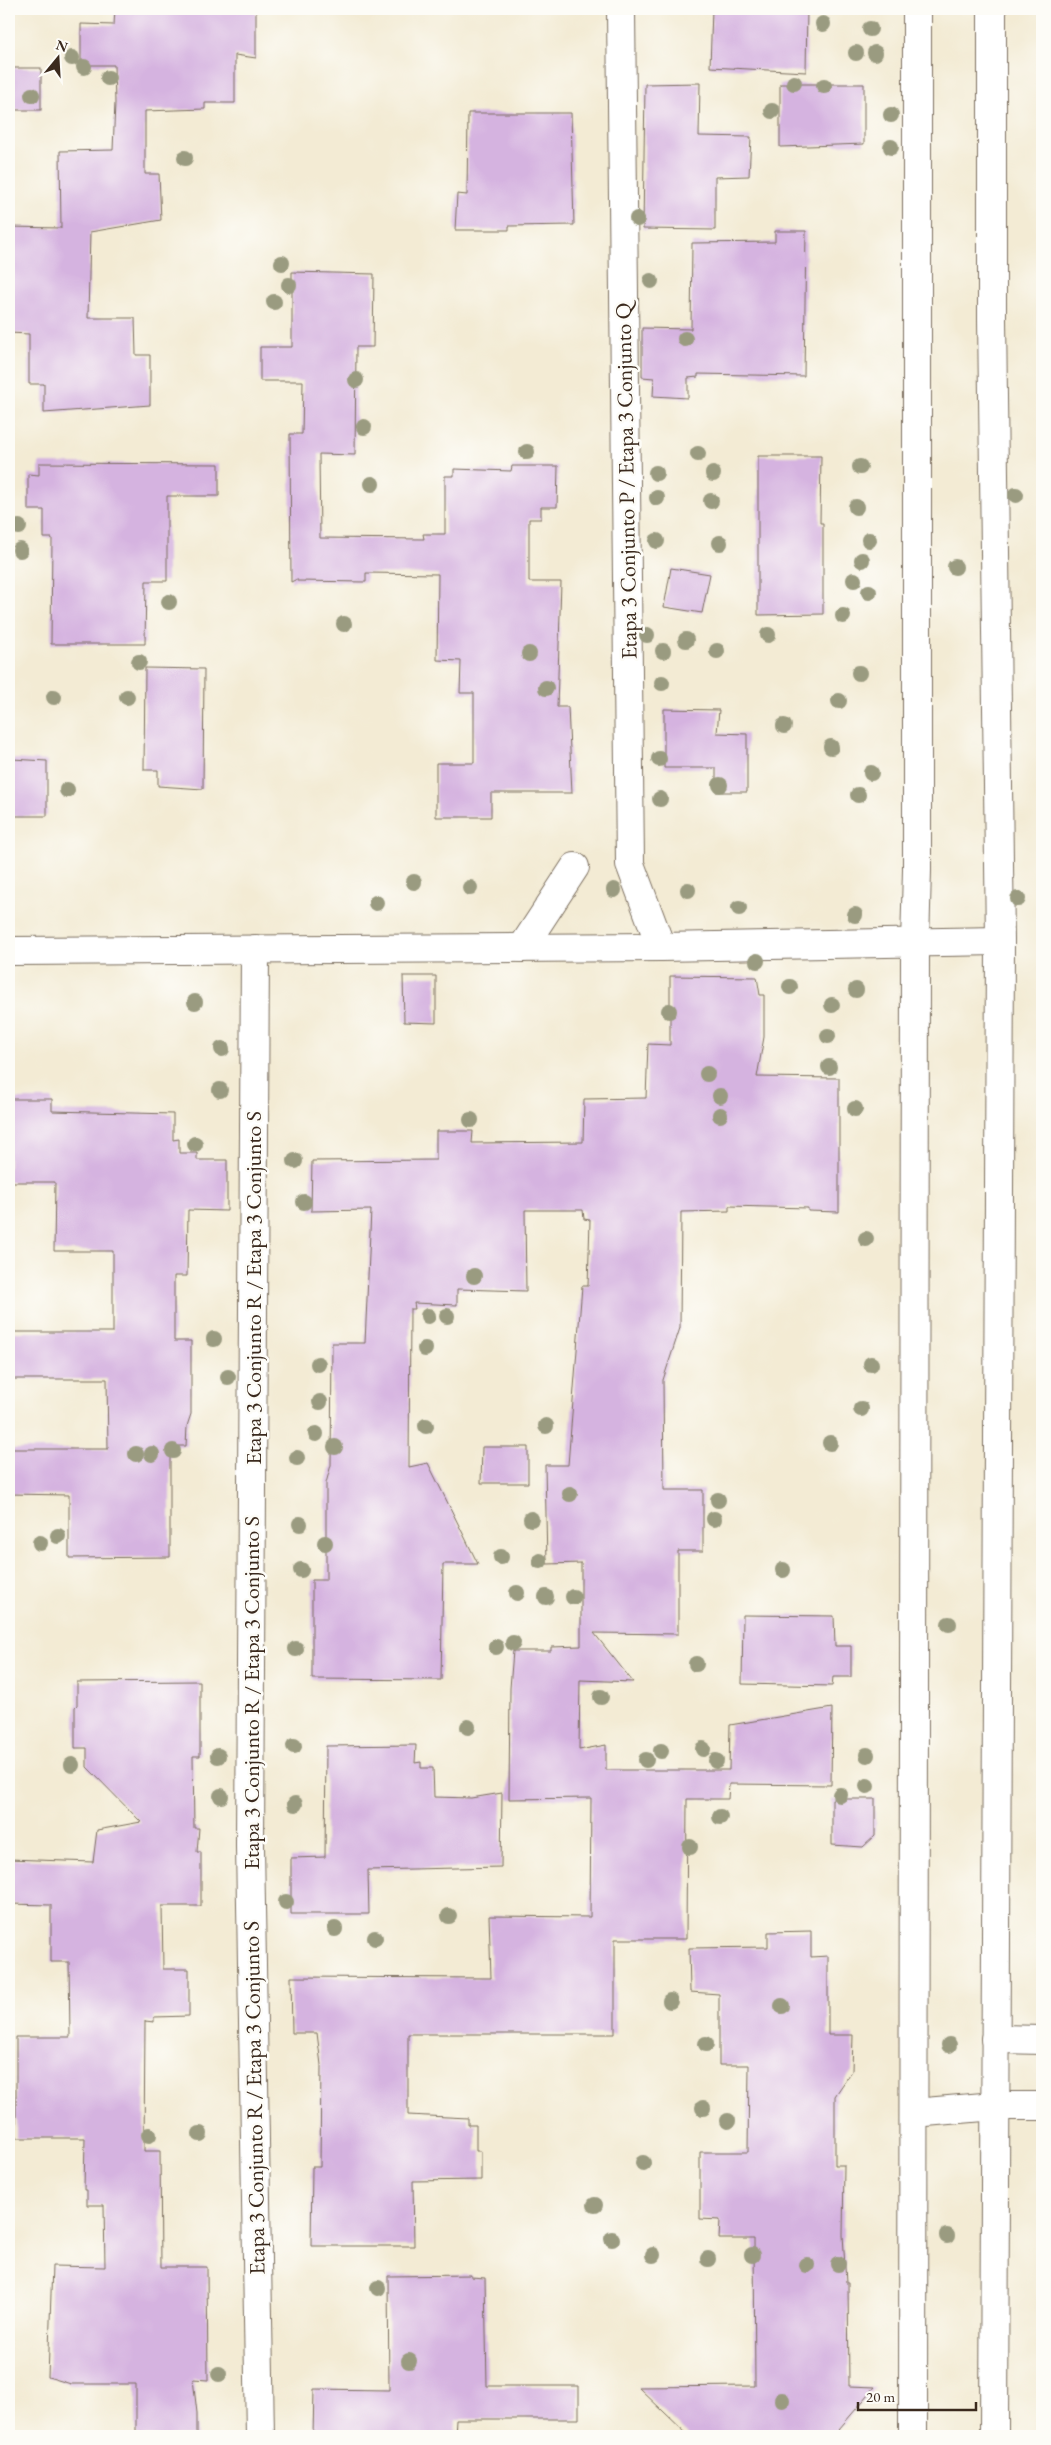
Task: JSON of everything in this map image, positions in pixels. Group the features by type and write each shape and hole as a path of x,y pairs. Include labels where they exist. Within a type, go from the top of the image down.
{"street":[{"name":"Etapa 3 Conjunto P / Etapa 3 Conjunto Q","path":"621,9 630,864 661,947"},
{"path":"913,2436 917,9"},
{"path":"992,9 992,319 1000,941 994,2436"},
{"path":"522,948 574,867"},
{"path":"9,951 661,947 1000,941"},
{"name":"Etapa 3 Conjunto R / Etapa 3 Conjunto S","path":"255,949 250,1846 260,2436"},
{"path":"995,2039 1042,2040"},
{"path":"914,2113 995,2106 1042,2106"}],"building":[{"path":"115,9 256,9 256,58 235,55 235,103 205,103 205,109 145,111 145,174 159,174 161,220 90,232 88,318 135,318 136,355 150,355 150,405 44,413 44,384 29,384 29,334 9,333 9,227 61,228 60,151 113,150 114,65 81,65 81,24 114,25"},
{"path":"712,9 807,9 806,72 710,67"},
{"path":"9,68 41,68 41,110 9,110"},
{"path":"700,83 699,136 751,137 749,176 715,177 715,230 643,229 645,84"},
{"path":"780,84 864,84 864,144 780,147"},
{"path":"468,113 571,113 574,225 509,226 509,230 455,230 457,194 467,195"},
{"path":"775,231 806,231 804,376 698,374 698,377 688,378 688,398 653,396 654,378 642,377 642,328 691,329 692,243 775,242"},
{"path":"292,272 374,274 373,347 356,347 355,455 319,454 320,538 424,539 423,534 445,534 445,476 454,476 454,469 511,471 512,466 558,466 557,507 541,507 541,519 529,519 529,582 561,582 557,707 568,707 572,793 491,793 491,817 436,817 436,763 474,763 474,693 460,693 461,661 437,660 438,574 366,573 366,582 297,581 297,579 291,582 290,434 302,434 303,381 260,381 260,347 292,347"},
{"path":"758,456 821,456 820,523 823,523 823,614 758,615"},
{"path":"39,463 219,464 219,496 167,496 167,581 146,581 145,644 51,644 52,538 44,538 44,510 28,510 28,474 39,475"},
{"path":"671,568 710,574 702,613 664,607"},
{"path":"145,668 204,669 203,789 158,786 158,770 144,770"},
{"path":"664,709 719,710 717,733 747,734 747,792 716,792 716,768 664,768"},
{"path":"12,759 47,761 47,816 9,816"},
{"path":"403,976 436,976 436,1023 404,1022"},
{"path":"670,976 757,977 760,995 764,995 764,1037 757,1077 839,1078 839,1212 808,1211 808,1208 729,1206 729,1211 681,1212 680,1328 663,1380 664,1490 703,1490 703,1551 678,1551 678,1634 594,1633 633,1682 580,1680 579,1750 606,1745 606,1770 729,1770 730,1725 832,1708 831,1785 729,1784 728,1799 687,1799 686,1939 615,1939 615,2034 408,2034 408,2115 468,2118 468,2125 476,2125 476,2151 481,2151 481,2180 413,2181 414,2246 311,2246 312,2167 320,2167 321,2065 317,2033 292,2033 291,1977 491,1978 489,1916 590,1917 591,1798 509,1799 510,1688 513,1651 551,1651 551,1647 581,1646 581,1563 547,1564 545,1465 568,1465 582,1286 588,1286 590,1220 584,1219 583,1210 525,1210 526,1291 457,1289 457,1305 414,1303 415,1309 410,1309 409,1467 428,1463 478,1564 443,1564 441,1680 312,1679 312,1580 326,1580 326,1483 331,1465 332,1343 365,1343 371,1210 311,1211 312,1161 436,1160 436,1131 473,1131 472,1143 583,1142 584,1099 646,1098 648,1044 670,1045"},
{"path":"9,1099 52,1099 52,1111 173,1114 173,1140 179,1139 179,1153 197,1153 197,1160 227,1160 227,1211 188,1210 187,1276 174,1276 174,1341 191,1341 191,1414 187,1426 186,1446 170,1446 170,1557 69,1558 69,1495 9,1494 9,1449 108,1449 107,1379 9,1379 9,1332 113,1332 113,1251 54,1251 55,1182 9,1182"},
{"path":"482,1447 528,1447 528,1483 481,1483"},
{"path":"743,1615 834,1616 835,1646 851,1646 851,1677 833,1677 832,1686 742,1684"},
{"path":"200,1681 200,1756 193,1756 194,1828 199,1828 197,1852 201,1852 201,1906 162,1906 163,1969 189,1969 189,2016 154,2017 154,2022 145,2021 144,2151 160,2151 161,2267 207,2267 208,2380 193,2379 197,2413 197,2436 136,2436 136,2384 71,2384 48,2377 52,2266 105,2267 104,2205 87,2205 87,2190 84,2190 85,2138 16,2138 16,2037 70,2037 69,1962 51,1962 51,1905 9,1904 9,1859 93,1862 97,1830 141,1822 87,1767 87,1748 75,1748 77,1682"},
{"path":"416,1745 415,1763 421,1762 421,1768 433,1768 434,1797 471,1798 502,1793 501,1867 368,1870 369,1914 291,1914 291,1858 325,1857 326,1746"},
{"path":"832,1799 875,1799 875,1836 863,1847 832,1845"},
{"path":"811,1931 811,1957 828,1956 828,2035 853,2035 852,2071 835,2096 835,2165 844,2165 843,2235 846,2283 848,2283 849,2386 875,2387 833,2436 689,2436 638,2387 755,2386 754,2239 719,2239 720,2220 700,2219 700,2152 748,2152 749,2065 719,2065 719,1994 690,1992 689,1948 768,1947 768,1932"},
{"path":"471,2275 471,2277 485,2278 487,2386 579,2386 579,2419 456,2419 455,2436 313,2436 314,2389 389,2390 388,2276"}]}
